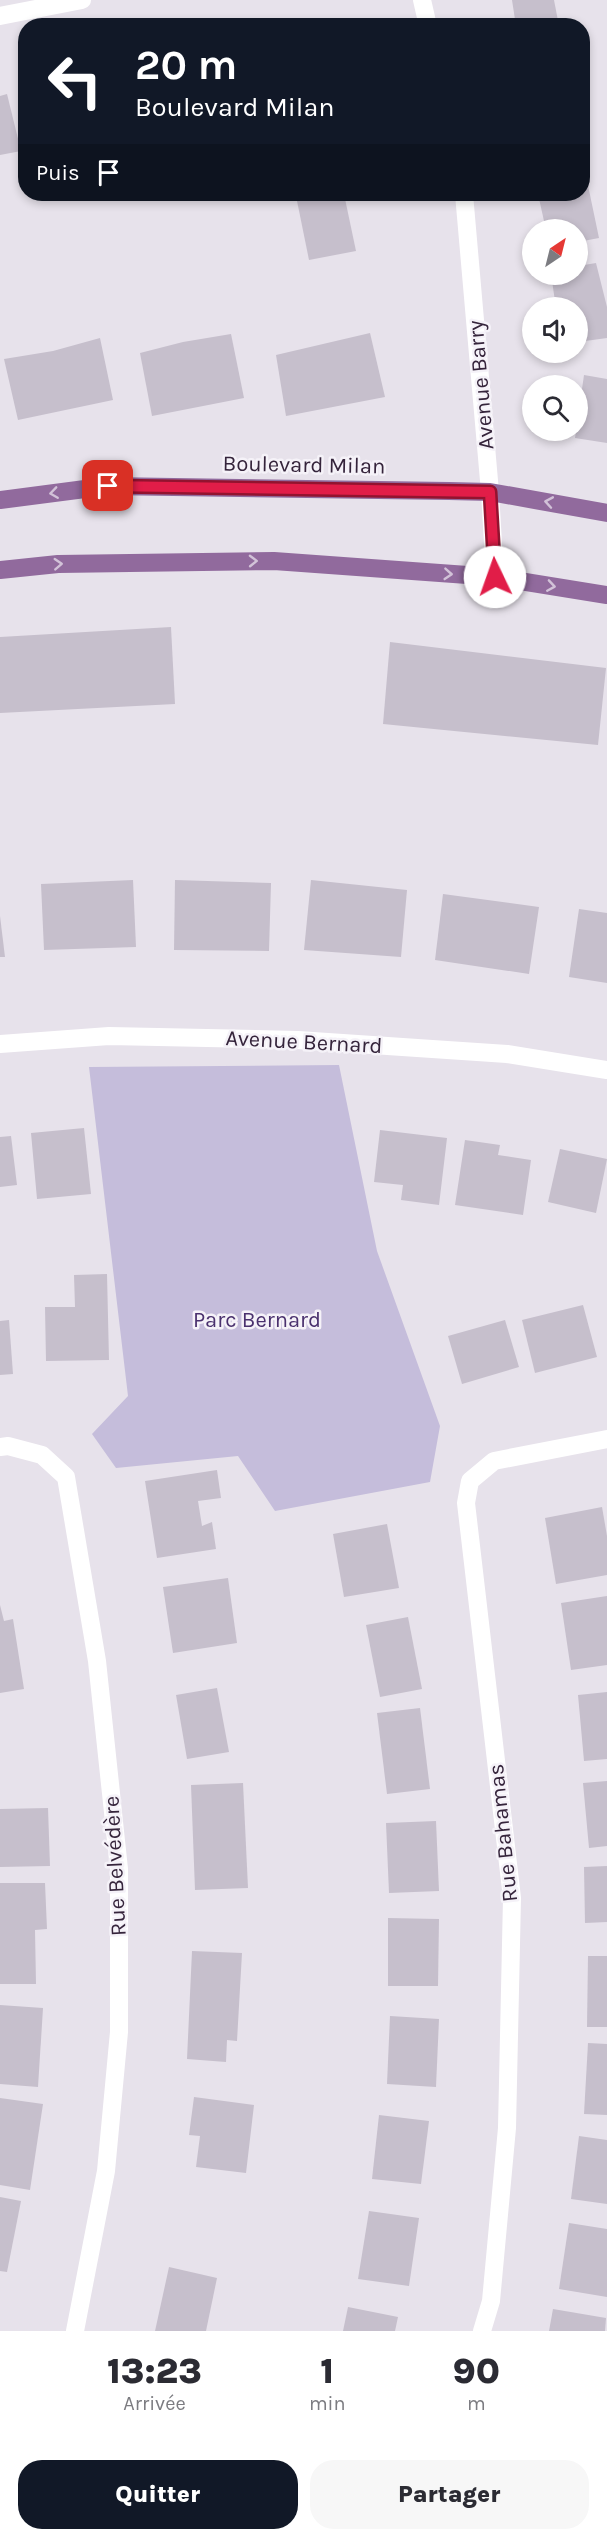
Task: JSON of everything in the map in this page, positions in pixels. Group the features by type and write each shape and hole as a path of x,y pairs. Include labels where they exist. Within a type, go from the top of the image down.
{"main road":[{"name":"Boulevard Milan","path":"0,500 108,486 490,492 607,513"},
{"path":"0,570 57,564 274,561 495,577 607,595"}],"street":[{"path":"0,16 82,0"},
{"path":"422,0 426,18"},
{"name":"Avenue Barry","path":"465,201 490,492 495,577"},
{"name":"Avenue Bernard","path":"0,1044 109,1036 298,1040 507,1054 607,1070"},
{"name":"Rue Bahamas","path":"482,2331 491,2301 507,2127 512,1898 466,1503 470,1481 494,1461 607,1439"},
{"name":"Rue Belvédère","path":"0,1447 8,1446 42,1455 66,1477 97,1661 119,1869 119,2032 106,2170 75,2331"}],"green space":[{"name":"Parc Bernard","path":"339,1065 377,1251 440,1426 430,1482 275,1511 238,1456 116,1468 92,1434 128,1396 89,1067"}],"building":[{"path":"512,0 554,0 557,18 515,18"},
{"path":"7,94 18,139 18,152 0,155 0,96"},
{"path":"590,195 599,238 588,240 588,219 544,219 540,201 590,201"},
{"path":"297,201 345,201 356,251 309,260"},
{"path":"596,263 607,307 607,338 588,341 588,297 554,297 553,285 588,285 588,264"},
{"path":"370,333 385,397 286,416 276,355"},
{"path":"231,334 244,398 152,416 140,353 183,342"},
{"path":"100,338 113,400 18,420 4,359 53,351"},
{"path":"588,376 607,379 607,443 588,440"},
{"path":"171,627 175,704 0,713 0,637"},
{"path":"390,642 606,668 598,745 383,724"},
{"path":"133,880 136,947 44,950 41,884"},
{"path":"175,880 271,883 269,951 174,950"},
{"path":"311,880 407,890 401,957 304,950"},
{"path":"443,894 539,907 529,974 435,960"},
{"path":"579,909 607,913 607,983 569,977"},
{"path":"0,916 5,957 0,957"},
{"path":"84,1128 91,1194 37,1199 31,1133"},
{"path":"380,1130 447,1138 439,1205 401,1200 403,1185 374,1182"},
{"path":"11,1136 17,1185 0,1187 0,1137"},
{"path":"465,1140 500,1145 498,1155 531,1160 523,1215 455,1205"},
{"path":"560,1149 607,1159 596,1213 548,1202"},
{"path":"107,1274 109,1360 46,1361 45,1307 75,1307 74,1275"},
{"path":"583,1305 597,1357 535,1373 522,1320"},
{"path":"9,1320 13,1374 0,1375 0,1321"},
{"path":"505,1320 519,1367 462,1384 448,1336"},
{"path":"217,1470 221,1498 198,1501 202,1526 212,1522 216,1549 157,1558 145,1481"},
{"path":"602,1507 607,1536 607,1575 556,1584 545,1518"},
{"path":"387,1524 399,1588 344,1597 333,1534"},
{"path":"228,1578 237,1643 173,1653 163,1587"},
{"path":"607,1596 607,1665 571,1670 561,1603"},
{"path":"0,1605 4,1621 13,1619 24,1689 0,1693"},
{"path":"408,1617 422,1689 380,1697 366,1625"},
{"path":"217,1688 229,1752 187,1759 176,1695"},
{"path":"607,1692 607,1759 584,1761 578,1695"},
{"path":"420,1708 430,1789 387,1794 377,1713"},
{"path":"607,1781 607,1846 589,1848 583,1783"},
{"path":"243,1783 248,1888 195,1890 191,1785"},
{"path":"48,1808 50,1866 0,1867 0,1809"},
{"path":"436,1821 439,1891 389,1893 386,1823"},
{"path":"607,1866 607,1922 585,1923 584,1867"},
{"path":"0,1883 45,1883 47,1929 35,1930 36,1984 0,1984"},
{"path":"388,1918 439,1919 438,1986 388,1986"},
{"path":"192,1951 242,1953 237,2041 227,2040 226,2062 187,2059"},
{"path":"588,1956 607,1956 607,2027 587,2027"},
{"path":"0,2005 43,2008 38,2087 0,2084"},
{"path":"390,2016 439,2019 436,2087 387,2084"},
{"path":"588,2043 607,2044 607,2115 584,2114"},
{"path":"194,2097 254,2105 246,2173 196,2167 200,2136 189,2135"},
{"path":"0,2098 43,2104 30,2190 0,2185"},
{"path":"379,2115 429,2121 421,2184 372,2179"},
{"path":"579,2136 607,2140 607,2204 571,2199"},
{"path":"0,2197 21,2201 7,2272 0,2271"},
{"path":"369,2211 419,2218 409,2286 358,2279"},
{"path":"569,2223 607,2229 607,2297 559,2289"},
{"path":"169,2267 217,2278 206,2331 155,2331"},
{"path":"348,2307 398,2317 395,2331 343,2331"},
{"path":"553,2309 606,2318 605,2331 549,2331"}],"route":[{"path":"108,486 490,492 495,577"}]}
